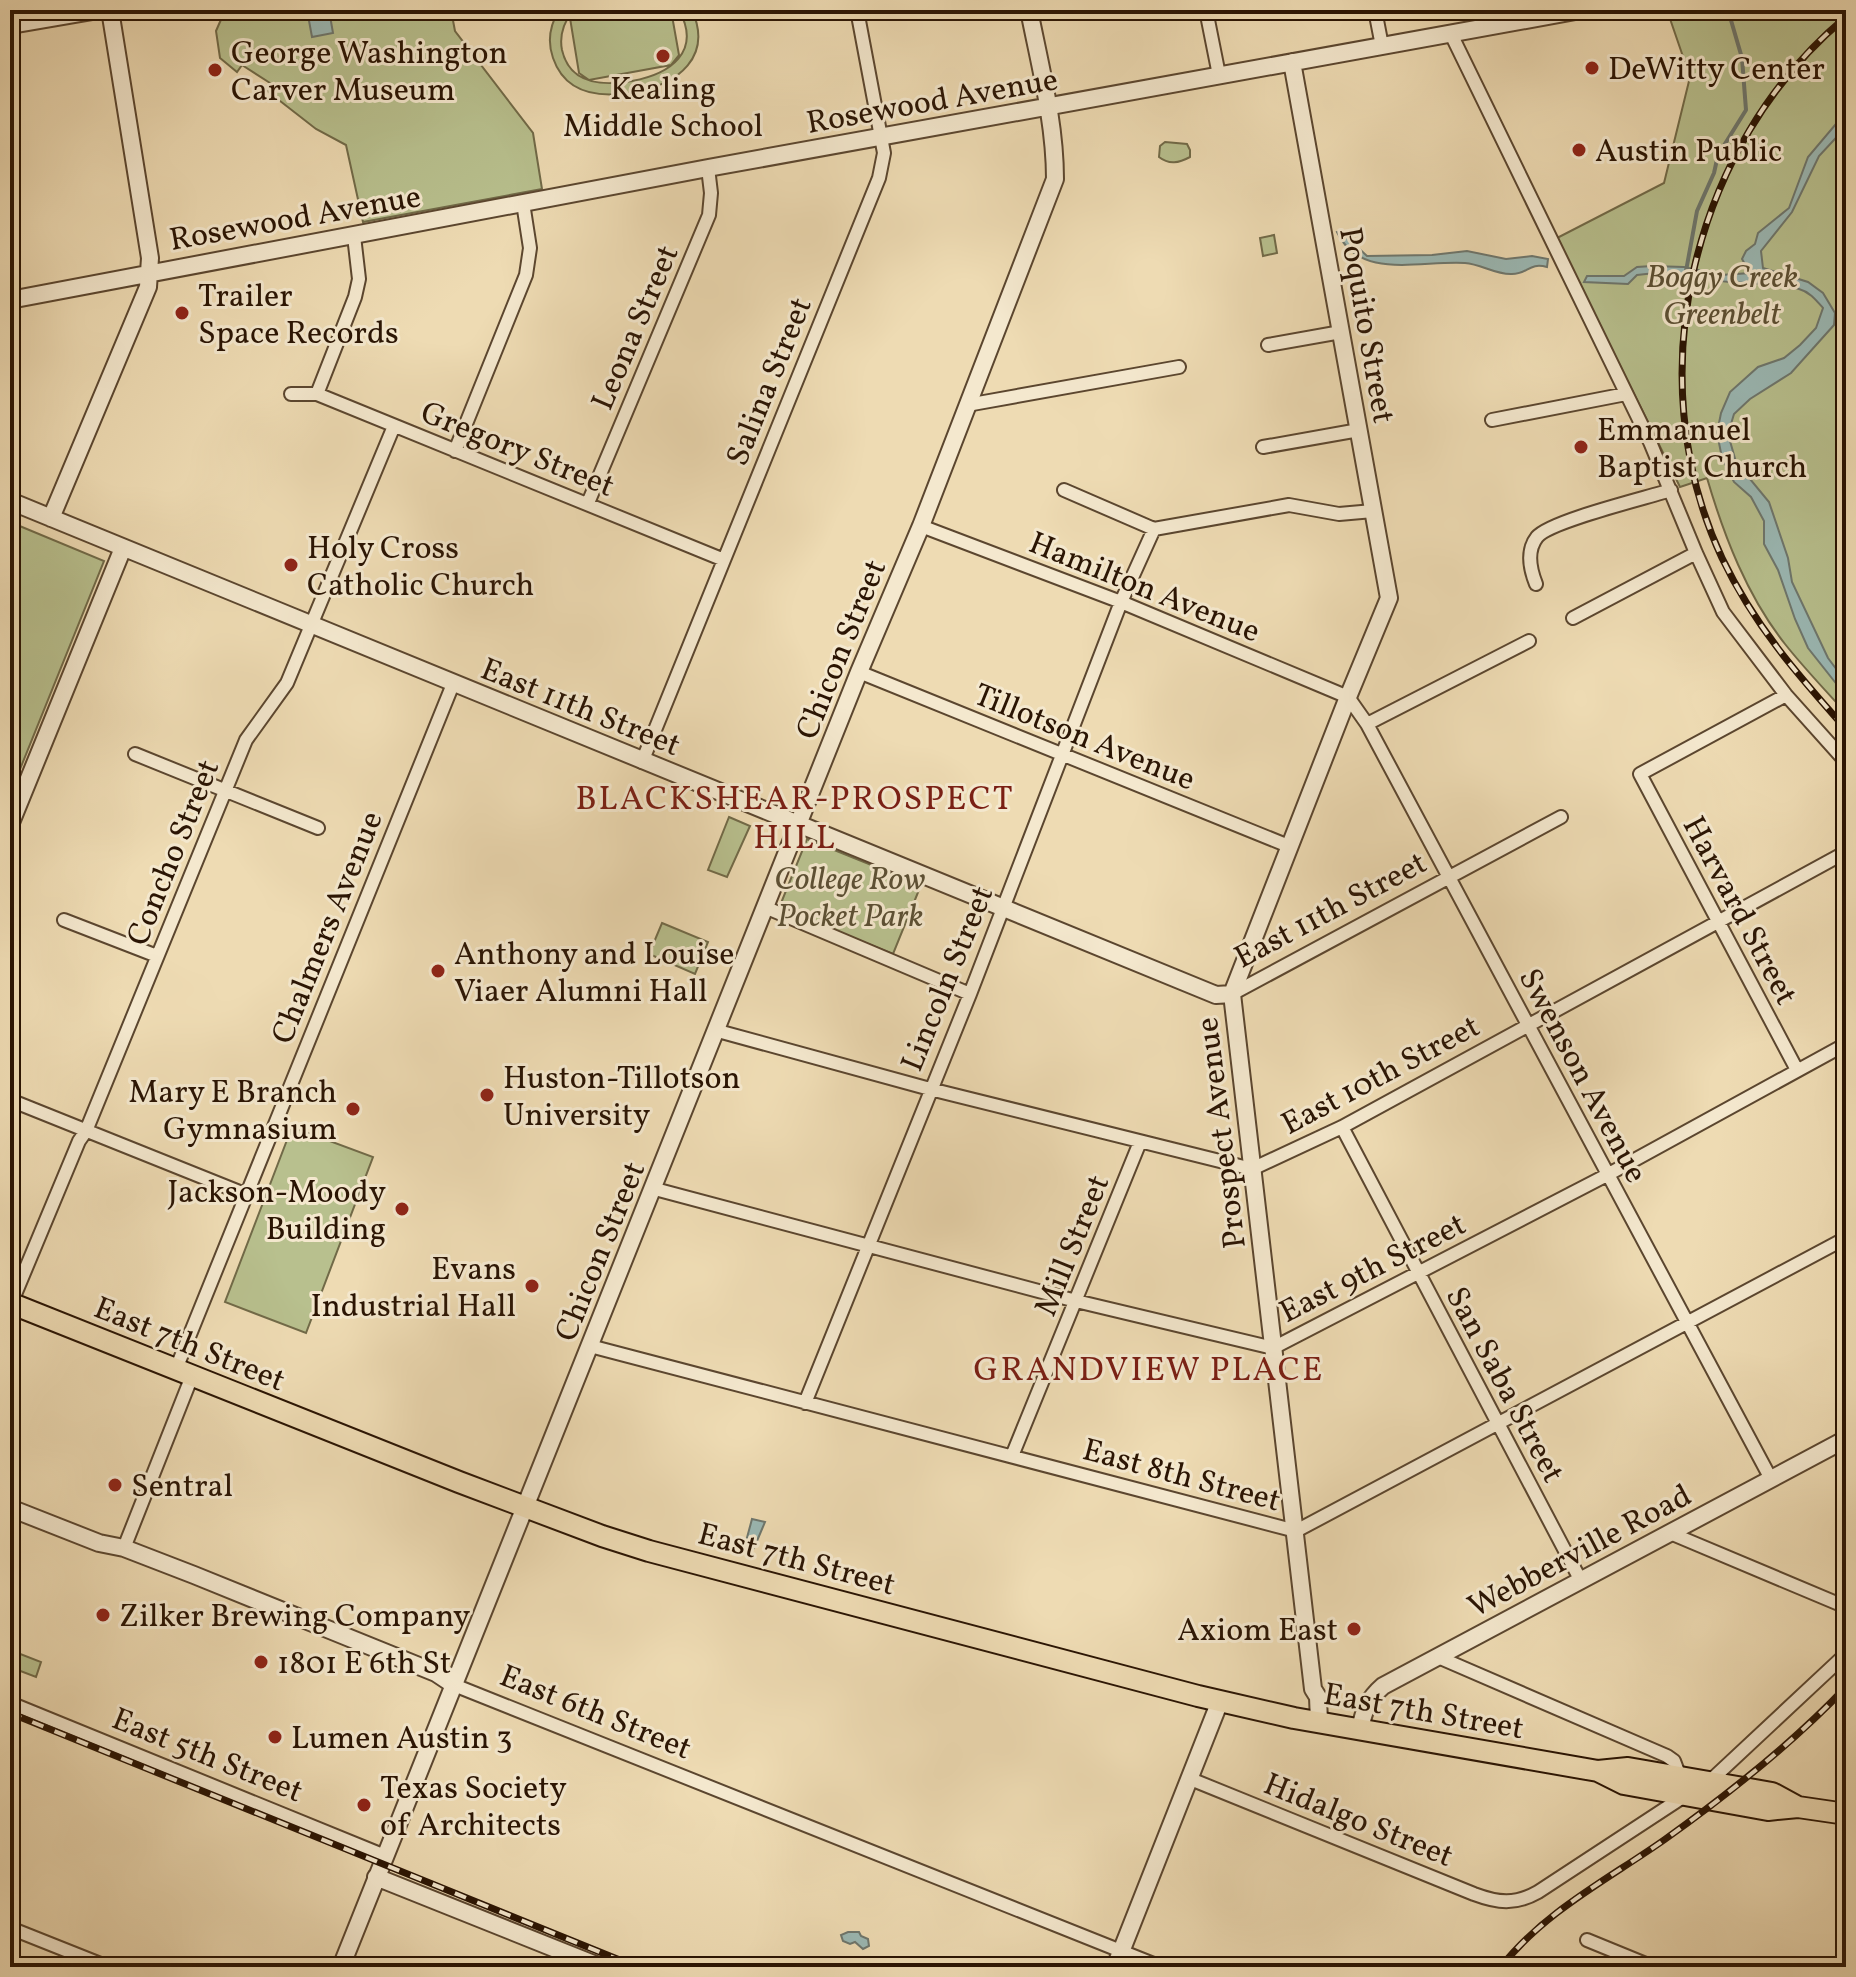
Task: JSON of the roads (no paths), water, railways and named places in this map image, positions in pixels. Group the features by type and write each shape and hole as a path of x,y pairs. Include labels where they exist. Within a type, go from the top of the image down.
{"main road":[{"name":"East 7th Street","path":"11,1304 524,1507 649,1551 1294,1718 1598,1771 1624,1784 1683,1786 1709,1782 1772,1793 1798,1807"},
{"name":"East 7th Street","path":"1683,1786 1768,1810 1798,1807 1846,1814"}],"street":[{"path":"10,27 110,10 150,258 148,287 51,518"},
{"name":"Salina Street","path":"642,762 879,178 884,158 857,10"},
{"name":"Chicon Street","path":"341,1967 524,1507 655,1189 859,672 921,526 1055,179 1048,107 1029,10"},
{"path":"1206,10 1219,75"},
{"path":"1375,10 1382,46"},
{"name":"Rosewood Avenue","path":"10,300 708,168 1451,34 1547,13 1581,10"},
{"path":"1451,34 1626,394 1723,612 1786,695 1846,762"},
{"name":"Poquito Street","path":"1292,62 1389,598"},
{"name":"Leona Street","path":"588,503 709,215 711,193 708,168"},
{"path":"455,451 526,275 530,248 523,203"},
{"path":"317,394 355,297 359,279 354,236"},
{"path":"1268,345 1341,332"},
{"path":"967,405 1179,367"},
{"name":"Gregory Street","path":"291,394 317,394 724,560"},
{"path":"1492,420 1626,394"},
{"name":"Concho Street","path":"11,1304 79,1141 86,1131 246,740 287,683 394,426"},
{"path":"1263,447 1359,430"},
{"path":"1064,490 1154,529 1289,505 1339,514 1373,511"},
{"path":"1536,584 1529,560 1531,545 1547,528 1671,490"},
{"name":"East 11th Street","path":"10,501 1216,995 1232,994 1561,817"},
{"name":"Hamilton Avenue","path":"921,526 1121,602 1348,697"},
{"name":"Lincoln Street","path":"805,1403 970,994 1121,602 1154,529"},
{"path":"10,825 123,548"},
{"path":"1573,618 1696,553"},
{"name":"Prospect Avenue","path":"1319,1722 1232,994 1389,598"},
{"path":"1367,724 1529,641"},
{"name":"Tillotson Avenue","path":"859,672 1291,847"},
{"name":"Chalmers Avenue","path":"124,1548 247,1195 453,684"},
{"name":"Harvard Street","path":"1786,695 1640,774 1797,1070"},
{"name":"Swenson Avenue","path":"1348,697 1367,724 1771,1479"},
{"path":"135,754 318,828"},
{"name":"East 10th Street","path":"1252,1169 1342,1127 1846,852"},
{"path":"767,908 970,994"},
{"path":"64,920 157,956"},
{"path":"718,1031 930,1089 1252,1169"},
{"name":"East 9th Street","path":"655,1189 1076,1301 1273,1348 1607,1175 1846,1044"},
{"path":"10,1100 247,1195"},
{"name":"San Saba Street","path":"1342,1127 1581,1581"},
{"name":"Mill Street","path":"1012,1456 1140,1142"},
{"name":"East 8th Street","path":"590,1346 1296,1531 1846,1238"},
{"name":"Webberville Road","path":"1360,1729 1365,1707 1372,1695 1383,1686 1846,1439"},
{"name":"East 6th Street","path":"10,1508 99,1543 124,1548 436,1673 454,1685 1118,1959 1161,1967"},
{"path":"1670,1533 1846,1607"},
{"path":"1709,1782 1846,1654"},
{"path":"1438,1657 1667,1756 1674,1761 1683,1786"},
{"path":"1294,1718 1313,1689"},
{"path":"1118,1959 1220,1701"},
{"name":"East 5th Street","path":"10,1703 385,1856"},
{"name":"Hidalgo Street","path":"1188,1778 1474,1894 1495,1901 1512,1902 1525,1900 1538,1892 1683,1786"},
{"path":"376,1877 601,1967"},
{"path":"10,1928 108,1967"},
{"path":"1587,1940 1653,1967"}],"water":[{"path":"307,10 329,10 333,33 312,37"},
{"path":"1846,112 1846,127 1819,156 1792,212 1761,251 1763,268 1808,282 1823,293 1835,313 1834,325 1791,373 1750,399 1734,414 1728,434 1736,462 1769,502 1788,558 1792,582 1828,658 1846,682 1846,696 1808,648 1778,570 1764,544 1764,521 1751,497 1734,482 1722,458 1717,433 1730,392 1758,367 1784,358 1800,345 1816,328 1823,308 1803,290 1790,287 1663,273 1637,275 1628,284 1584,282 1587,276 1624,276 1637,267 1652,266 1684,267 1721,275 1750,273 1742,259 1746,251 1755,244 1758,233 1789,208 1808,157"},
{"path":"1340,231 1367,256 1467,251 1506,259 1532,256 1548,259 1547,267 1536,266 1506,274 1465,263 1376,263 1347,247 1337,232"},
{"path":"752,1519 765,1522 754,1548 745,1545"},
{"path":"859,1932 868,1939 869,1946 863,1949 855,1942 850,1944 843,1941 841,1935"}],"waterway":[{"path":"1686,271 1697,211 1714,173 1718,155 1746,110 1742,58 1728,10"}],"railway":[{"path":"1846,17 1793,70 1750,130 1717,196 1694,267 1683,341 1684,415 1697,488 1722,558 1762,627 1846,729"},
{"path":"1501,1967 1556,1913 1664,1840 1758,1768 1804,1729 1846,1687"},
{"path":"10,1713 637,1967"}],"place":[{"name":"Kealing Middle School","path":"663,56"},
{"name":"DeWitty Center","path":"1592,68"},
{"name":"George Washington Carver Museum","path":"215,70"},
{"name":"Austin Public","path":"1579,150"},
{"name":"Trailer Space Records","path":"182,313"},
{"name":"Emmanuel Baptist Church","path":"1581,447"},
{"name":"Holy Cross Catholic Church","path":"291,565"},
{"name":"Anthony and Louise Viaer Alumni Hall","path":"438,971"},
{"name":"Huston-Tillotson University","path":"487,1095"},
{"name":"Mary E Branch Gymnasium","path":"353,1109"},
{"name":"Jackson-Moody Building","path":"402,1209"},
{"name":"Evans Industrial Hall","path":"532,1286"},
{"name":"Sentral","path":"115,1485"},
{"name":"Zilker Brewing Company","path":"103,1615"},
{"name":"Axiom East","path":"1354,1629"},
{"name":"1801 E 6th St","path":"261,1662"},
{"name":"Lumen Austin 3","path":"275,1737"},
{"name":"Texas Society of Architects","path":"364,1805"}],"district":[{"name":"BLACKSHEAR-PROSPECT HILL","path":"795,816"},
{"name":"GRANDVIEW PLACE","path":"1149,1368"}],"park label":[{"name":"Boggy Creek Greenbelt","path":"1722,294"},
{"name":"College Row Pocket Park","path":"850,896"}]}
